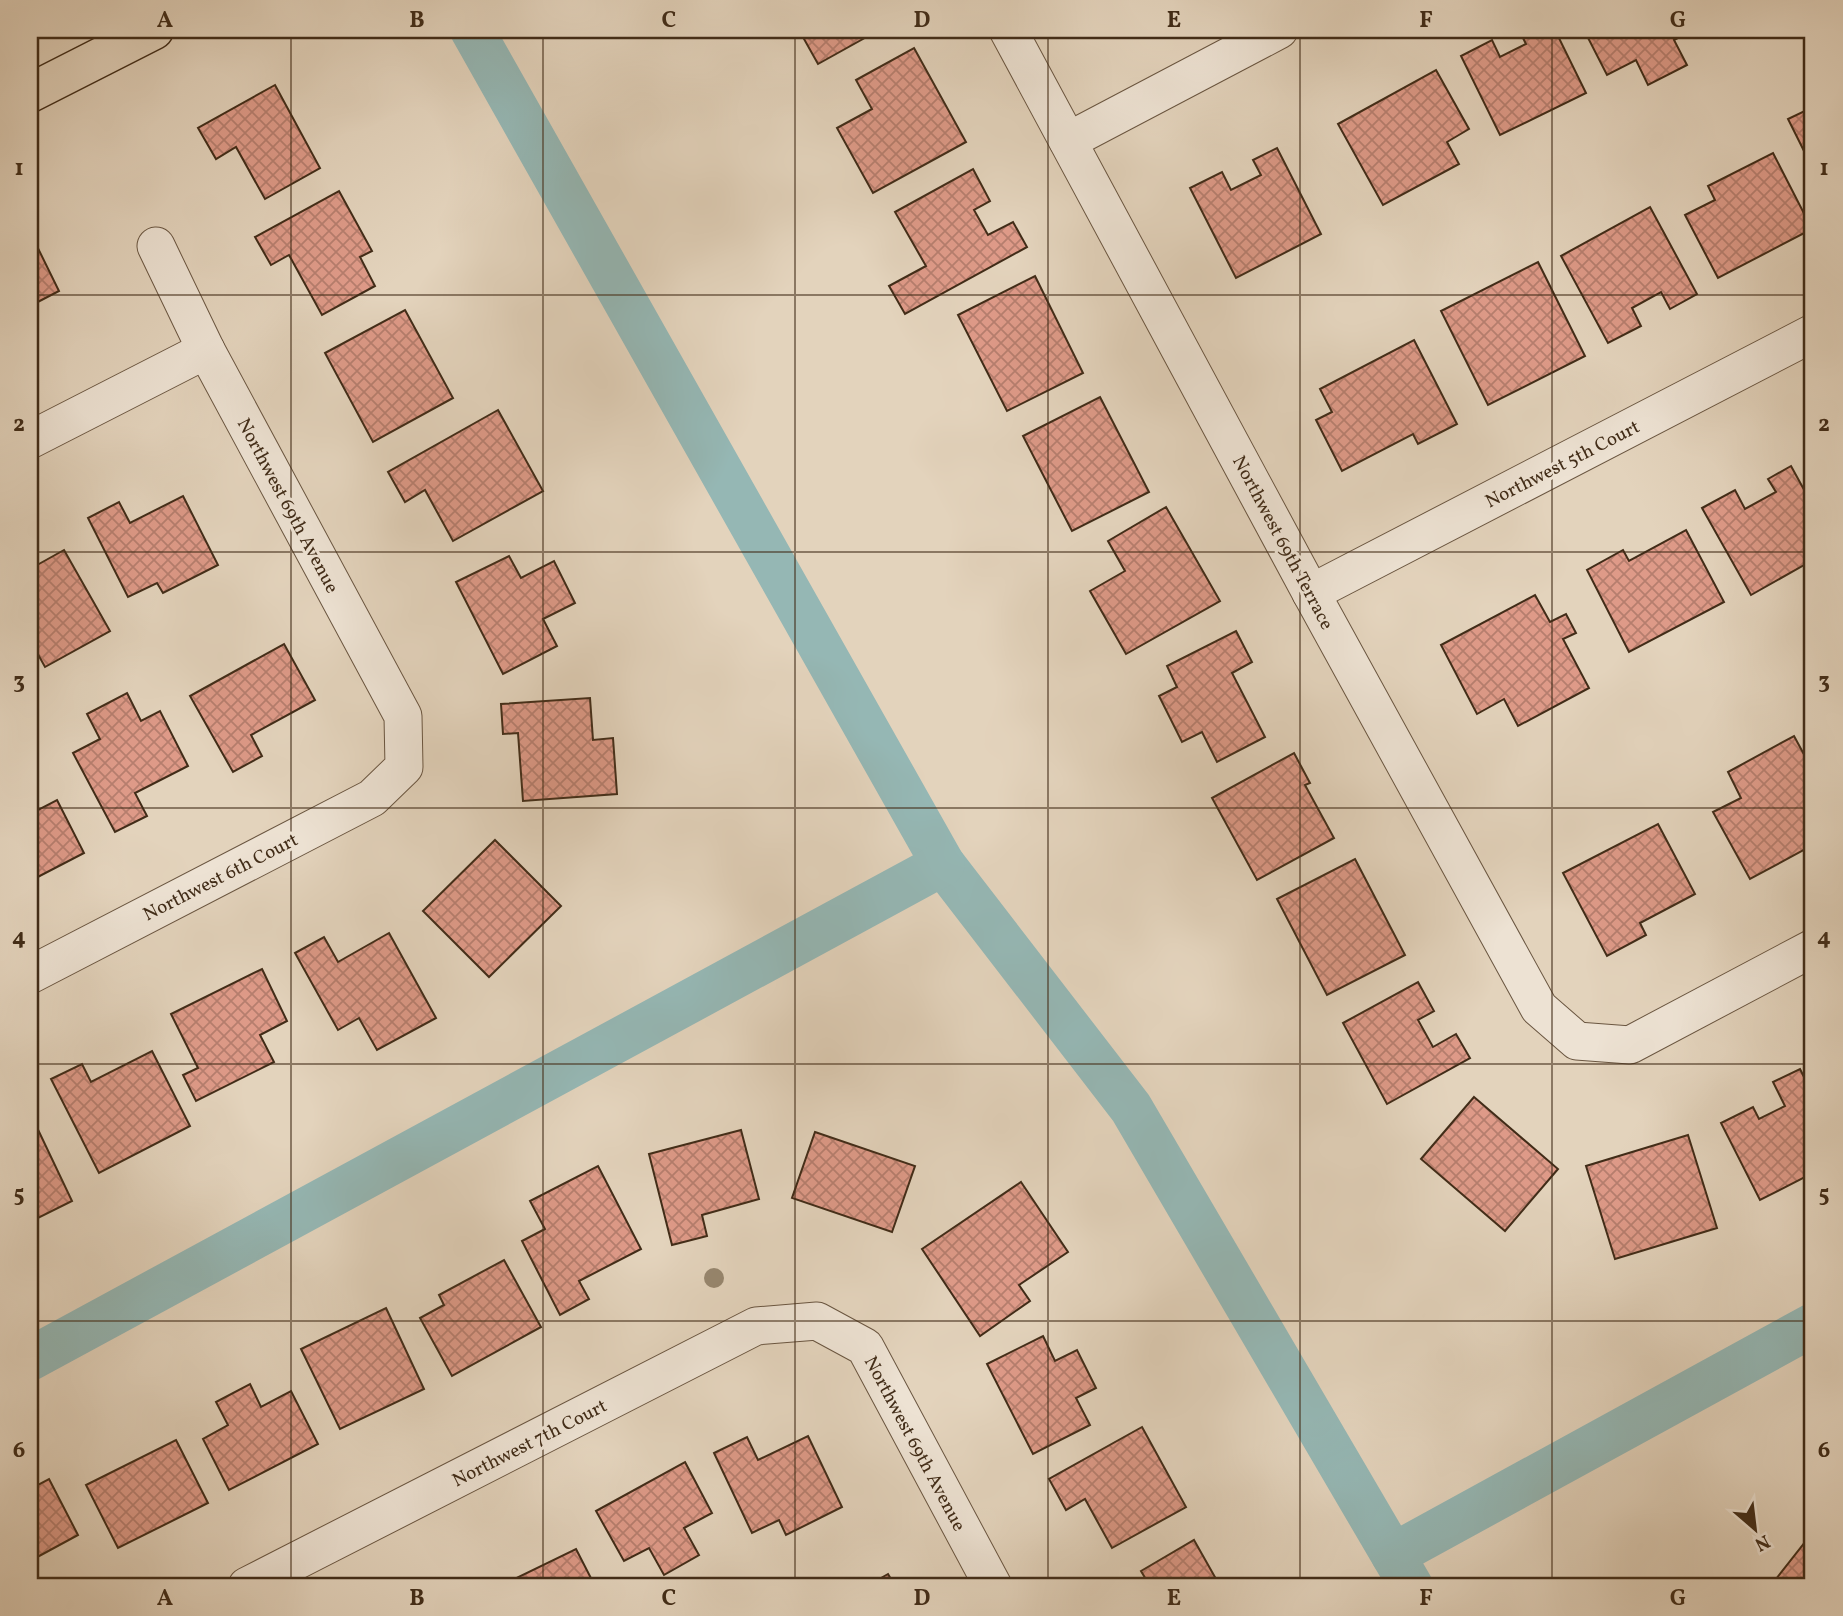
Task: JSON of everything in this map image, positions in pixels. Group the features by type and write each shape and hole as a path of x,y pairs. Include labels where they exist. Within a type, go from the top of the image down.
{"main road":[{"path":"30,93 154,30"}],"street":[{"name":"Northwest 69th Terrace","path":"1008,30 1311,593 1539,1008 1577,1041 1630,1045 1813,948"},
{"path":"1068,141 1279,30"},
{"name":"Northwest 69th Avenue","path":"156,246 206,349 403,716 404,767"},
{"name":"Northwest 5th Court","path":"1311,593 1813,334"},
{"path":"30,440 206,349"},
{"name":"Northwest 6th Court","path":"30,975 372,798 404,767"},
{"name":"Northwest 69th Avenue","path":"817,1321 865,1347 993,1586"},
{"name":"Northwest 7th Court","path":"247,1586 756,1326 817,1321"}],"building":[{"path":"799,30 879,30 818,64"},
{"path":"1519,30 1555,30 1586,93 1500,135 1461,56 1492,40 1500,57 1526,44"},
{"path":"1584,30 1693,30 1674,40 1687,65 1648,85 1636,60 1607,75"},
{"path":"914,48 966,142 873,193 837,128 872,109 856,80"},
{"path":"1436,70 1469,129 1447,142 1459,164 1383,205 1338,124"},
{"path":"275,85 320,168 265,199 236,147 216,159 198,128"},
{"path":"1813,107 1813,169 1788,119"},
{"path":"1277,148 1321,234 1236,278 1190,188 1222,172 1231,190 1261,175 1253,160"},
{"path":"1773,153 1812,229 1718,278 1685,215 1715,200 1708,186"},
{"path":"973,169 990,201 974,210 988,235 1013,222 1027,247 905,314 889,286 926,266 895,212"},
{"path":"339,191 372,251 360,257 375,286 322,315 289,255 271,265 255,237"},
{"path":"1650,207 1697,294 1670,309 1661,292 1632,308 1641,326 1608,343 1561,256"},
{"path":"30,232 59,291 30,306"},
{"path":"1538,262 1585,356 1488,405 1441,311"},
{"path":"1035,276 1083,373 1007,411 958,315"},
{"path":"405,310 453,398 373,442 325,353"},
{"path":"1414,340 1457,424 1418,444 1413,434 1342,471 1316,420 1332,412 1320,389"},
{"path":"1100,397 1149,492 1072,531 1023,436"},
{"path":"498,410 543,491 453,541 425,490 405,502 388,472"},
{"path":"1791,466 1813,506 1813,560 1751,595 1702,508 1735,490 1745,509 1776,492 1768,479"},
{"path":"183,496 218,565 163,593 157,583 128,597 88,518 119,502 130,523"},
{"path":"1166,507 1220,601 1126,654 1090,591 1125,571 1108,541"},
{"path":"1686,530 1724,602 1629,652 1587,570 1623,550 1629,561"},
{"path":"64,550 110,631 45,667 30,640 30,569"},
{"path":"509,556 521,578 554,561 575,603 543,619 557,646 503,674 456,582"},
{"path":"1535,595 1550,622 1566,614 1576,633 1563,639 1589,688 1518,726 1504,699 1477,714 1441,645"},
{"path":"1236,631 1252,662 1232,673 1265,737 1217,762 1202,732 1182,742 1159,696 1177,687 1167,666"},
{"path":"284,644 315,700 251,735 262,756 233,772 190,696"},
{"path":"127,693 141,721 160,711 188,766 135,793 147,816 115,832 73,753 100,739 87,714"},
{"path":"590,698 593,740 613,738 617,794 523,801 518,733 503,734 501,704"},
{"path":"1794,736 1813,771 1813,845 1750,879 1713,812 1741,798 1728,772"},
{"path":"1294,753 1310,783 1305,785 1334,838 1257,880 1212,798"},
{"path":"57,800 84,853 30,881 30,814"},
{"path":"1658,824 1695,894 1640,923 1646,935 1607,956 1563,873"},
{"path":"495,840 561,906 489,977 423,911"},
{"path":"1355,859 1405,955 1327,995 1277,899"},
{"path":"389,933 436,1018 377,1050 359,1018 338,1030 295,953 324,937 338,962"},
{"path":"262,969 287,1021 260,1035 274,1062 196,1101 183,1075 198,1068 171,1014"},
{"path":"1418,982 1434,1011 1418,1020 1433,1047 1456,1034 1470,1058 1387,1104 1343,1023"},
{"path":"152,1051 190,1126 99,1173 51,1079 82,1064 91,1082"},
{"path":"1800,1069 1813,1095 1813,1173 1760,1200 1721,1123 1753,1107 1759,1119 1785,1106 1773,1082"},
{"path":"1474,1097 1558,1169 1505,1231 1421,1159"},
{"path":"32,1117 72,1201 30,1222 30,1118"},
{"path":"741,1130 759,1199 702,1215 707,1236 672,1245 649,1154"},
{"path":"815,1132 915,1166 892,1232 792,1198"},
{"path":"1688,1135 1717,1228 1615,1259 1586,1166"},
{"path":"598,1166 641,1249 579,1281 589,1299 560,1315 522,1241 545,1229 530,1201"},
{"path":"1021,1182 1068,1252 1019,1285 1030,1301 980,1336 922,1249"},
{"path":"504,1260 541,1327 452,1376 420,1318 444,1305 439,1295"},
{"path":"386,1308 424,1389 340,1429 301,1349"},
{"path":"1043,1336 1055,1361 1077,1350 1096,1388 1076,1398 1090,1425 1033,1454 987,1364"},
{"path":"250,1384 261,1407 291,1391 318,1444 229,1490 203,1439 228,1425 216,1402"},
{"path":"1142,1427 1186,1507 1112,1548 1085,1499 1066,1510 1049,1479"},
{"path":"808,1436 842,1507 786,1535 779,1520 752,1533 714,1453 747,1437 758,1460"},
{"path":"176,1440 208,1503 118,1548 86,1485"},
{"path":"685,1462 712,1513 684,1528 699,1555 664,1575 649,1548 624,1561 596,1511"},
{"path":"49,1479 78,1535 30,1561 30,1489"},
{"path":"1813,1532 1813,1586 1786,1586 1776,1579"},
{"path":"1194,1540 1220,1586 1150,1586 1141,1571"},
{"path":"576,1549 595,1586 500,1586"},
{"path":"30,1565 39,1582 31,1586 30,1586"},
{"path":"888,1574 895,1586 867,1586"}],"waterway":[{"path":"472,30 943,864 1131,1108 1411,1586"},
{"path":"30,1359 943,864"},
{"path":"1393,1555 1813,1325"}]}
